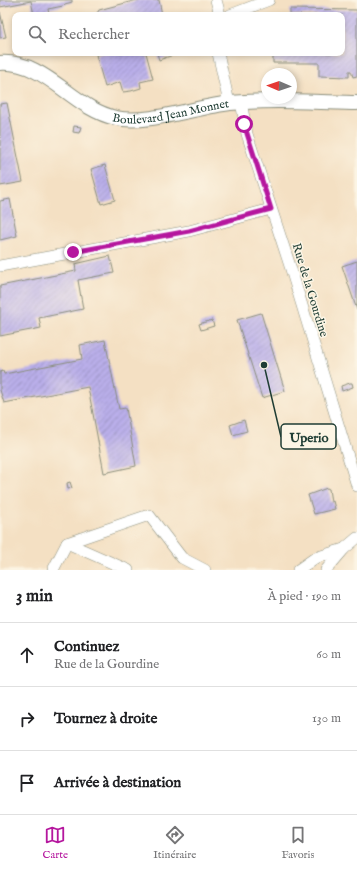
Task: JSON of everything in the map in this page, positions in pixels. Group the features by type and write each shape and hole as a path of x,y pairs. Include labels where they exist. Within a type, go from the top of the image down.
{"main road":[{"name":"Boulevard Jean Monnet","path":"0,63 25,66 43,75 94,111 116,118 142,119 235,103 357,103"}],"street":[{"path":"216,0 219,12"},
{"path":"238,12 269,0"},
{"name":"Rue de la Gourdine","path":"219,56 271,209 357,486"},
{"path":"0,266 189,231 271,209"},
{"path":"53,570 66,543 149,515 182,558 205,570"},
{"path":"326,570 344,549 357,538"},
{"path":"66,543 128,570"},
{"path":"298,570 315,558 344,549"}],"building":[{"path":"0,0 72,0 72,2 63,6 48,9 48,12 33,12 31,1 0,7"},
{"path":"137,0 159,0 161,12 98,12 99,10"},
{"path":"290,9 357,10 357,76 353,77 351,71 349,71 349,77 319,76 319,63 273,63 273,56 345,56 345,12 290,12"},
{"path":"0,12 6,37 0,38"},
{"path":"96,56 147,56 153,79 140,82 141,88 123,92 120,82 105,87"},
{"path":"158,56 170,56 159,60"},
{"path":"7,103 23,182 0,186 0,104"},
{"path":"74,126 81,127 79,133 73,132"},
{"path":"105,165 115,200 101,204 91,169"},
{"path":"10,199 17,236 0,240 0,201"},
{"path":"110,256 114,273 78,280 83,309 39,318 41,328 0,336 0,286 76,271 75,264"},
{"path":"357,261 357,310 342,266"},
{"path":"261,313 285,391 262,398 237,320"},
{"path":"212,320 214,326 201,330 199,324"},
{"path":"105,340 119,409 126,408 136,466 104,473 88,387 4,403 0,390 0,372 3,371 4,374 82,359 80,345"},
{"path":"352,383 353,387 342,391 341,386"},
{"path":"244,420 247,431 233,435 230,425"},
{"path":"70,482 72,488 68,489 67,483"},
{"path":"327,488 329,489 331,502 333,501 335,509 314,514 308,495"}],"place":[{"name":"Uperio","path":"264,365"}],"route":[{"path":"73,252 189,231 271,209 244,124"}]}
